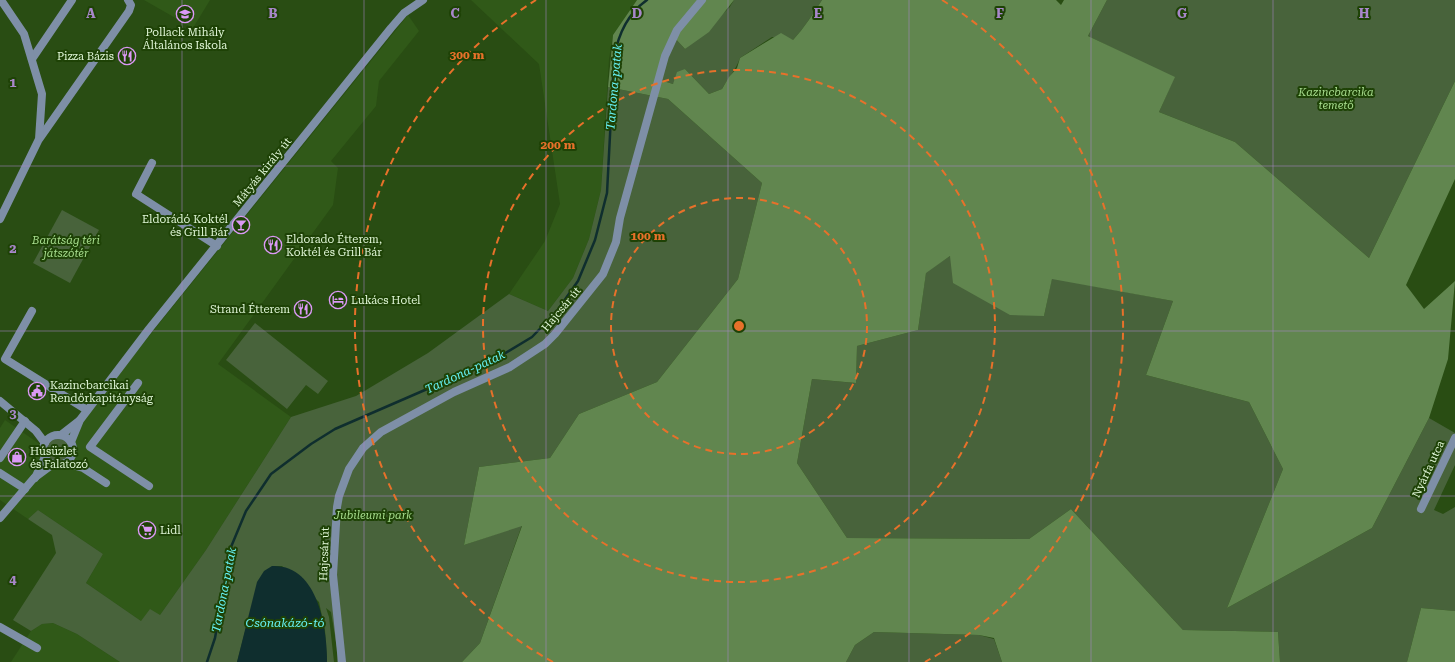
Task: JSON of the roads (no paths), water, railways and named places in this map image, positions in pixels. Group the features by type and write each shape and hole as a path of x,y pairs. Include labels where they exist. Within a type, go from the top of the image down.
{"street":[{"path":"1,0 24,34 42,94 39,139"},
{"path":"6,8 12,0"},
{"path":"32,59 72,0"},
{"path":"0,219 39,139 129,12 131,5 128,0"},
{"name":"Mátyás király út","path":"72,452 71,442 80,420 149,329 391,28 404,13 423,0"},
{"name":"Hajcsár út","path":"342,662 333,575 337,508 339,496 348,470 363,448 381,432 454,392 510,367 545,344 566,322 599,281 616,242 620,218 665,56 677,30 702,0"},
{"path":"152,163 136,194 217,246"},
{"path":"32,312 5,359 87,410"},
{"path":"138,382 90,446 149,486"},
{"path":"0,401 36,431 71,442"},
{"name":"Mátyás király út","path":"53,437 80,420"},
{"path":"0,458 25,422"},
{"path":"48,460 43,451 53,437"},
{"name":"Nyárfa utca","path":"1421,509 1455,438"},
{"path":"65,463 72,452 83,468"},
{"path":"48,460 83,468 106,483"},
{"path":"0,518 48,460"},
{"path":"0,473 24,489"},
{"path":"0,627 37,648"}],"water":[{"name":"Csónakázó-tó","path":"272,566 288,568 300,575 310,587 317,600 322,616 327,648 327,662 237,662 257,582 264,571"}],"waterway":[{"name":"Tardona-patak","path":"207,662 215,638 231,547 246,511 271,474 311,444 335,429 494,360 532,337 557,311 578,281 595,240 607,193 614,58 616,49 621,33 629,18 647,0"}],"place":[{"name":"Pollack Mihály Általános Iskola","path":"185,14"},
{"name":"Pizza Bázis","path":"127,56"},
{"name":"Eldorádó Koktél és Grill Bár","path":"241,225"},
{"name":"Eldorado Étterem, Koktél és Grill Bár","path":"273,245"},
{"name":"Lukács Hotel","path":"338,300"},
{"name":"Strand Étterem","path":"303,309"},
{"name":"Kazincbarcikai Rendőrkapitányság","path":"37,391"},
{"name":"Húsüzlet és Falatozó","path":"17,457"},
{"name":"Lidl","path":"147,530"}],"park label":[{"name":"Kazincbarcika temető","path":"1336,98"},
{"name":"Barátság téri játszótér","path":"66,246"},
{"name":"Jubileumi park","path":"373,515"}]}
